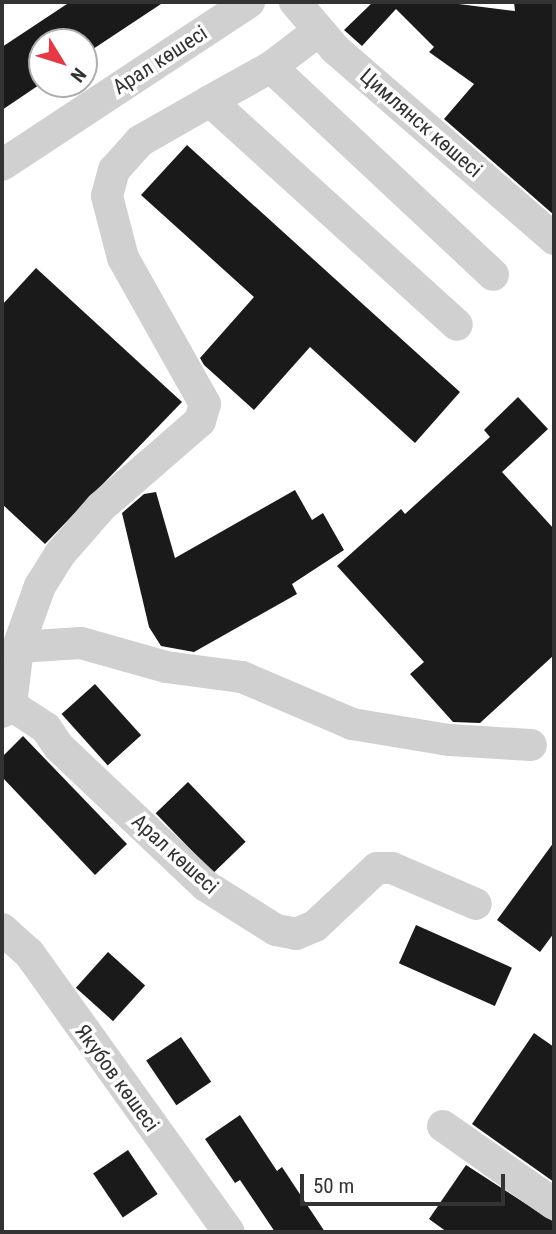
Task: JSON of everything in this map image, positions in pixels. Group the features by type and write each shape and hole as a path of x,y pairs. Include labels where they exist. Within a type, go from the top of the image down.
{"street":[{"name":"Арал көшесі","path":"2,165 249,2"},
{"name":"Цимлянск көшесі","path":"295,2 317,32 554,239"},
{"path":"7,709 18,646 40,586 60,554 101,506 200,421 205,404 123,258 107,196 114,170 140,141 271,67 317,32"},
{"path":"271,67 493,275"},
{"path":"210,100 457,325"},
{"path":"18,646 81,643 166,667 242,677 352,724 449,740 531,746"},
{"name":"Арал көшесі","path":"7,709 46,728 59,747 206,886 276,930 296,934 315,926 377,868 392,868 476,904"},
{"name":"Якубов көшесі","path":"2,929 29,953 229,1232"},
{"path":"443,1126 554,1204"}],"building":[{"path":"70,2 164,2 98,46 98,28 31,28"},
{"path":"373,2 443,2 515,11 514,2 554,2 554,215 444,119 474,84 429,52 434,47 396,9 362,46 344,30"},
{"path":"28,30 28,92 2,110 2,47"},
{"path":"187,145 460,392 415,443 310,347 254,410 204,365 200,358 254,297 141,195"},
{"path":"36,268 182,402 45,544 2,504 2,305"},
{"path":"518,397 548,429 502,472 554,529 554,655 480,723 453,722 410,674 424,662 337,566 401,509 405,514 490,437 484,430"},
{"path":"295,490 312,520 323,513 344,550 292,584 297,594 194,652 161,646 149,627 122,513 144,494 156,492 175,558"},
{"path":"95,684 141,735 108,765 62,714"},
{"path":"23,736 127,844 95,875 2,777 2,757"},
{"path":"188,782 246,842 213,873 156,813"},
{"path":"554,842 554,933 540,952 497,920"},
{"path":"416,925 512,968 495,1006 399,963"},
{"path":"108,952 145,985 113,1021 76,988"},
{"path":"534,1033 554,1047 554,1182 472,1124"},
{"path":"181,1037 211,1082 176,1105 146,1060"},
{"path":"240,1115 277,1171 282,1167 325,1232 275,1232 240,1180 235,1183 205,1139"},
{"path":"128,1150 158,1194 123,1217 93,1173"},
{"path":"466,1165 554,1222 554,1232 447,1232 429,1219"}]}
